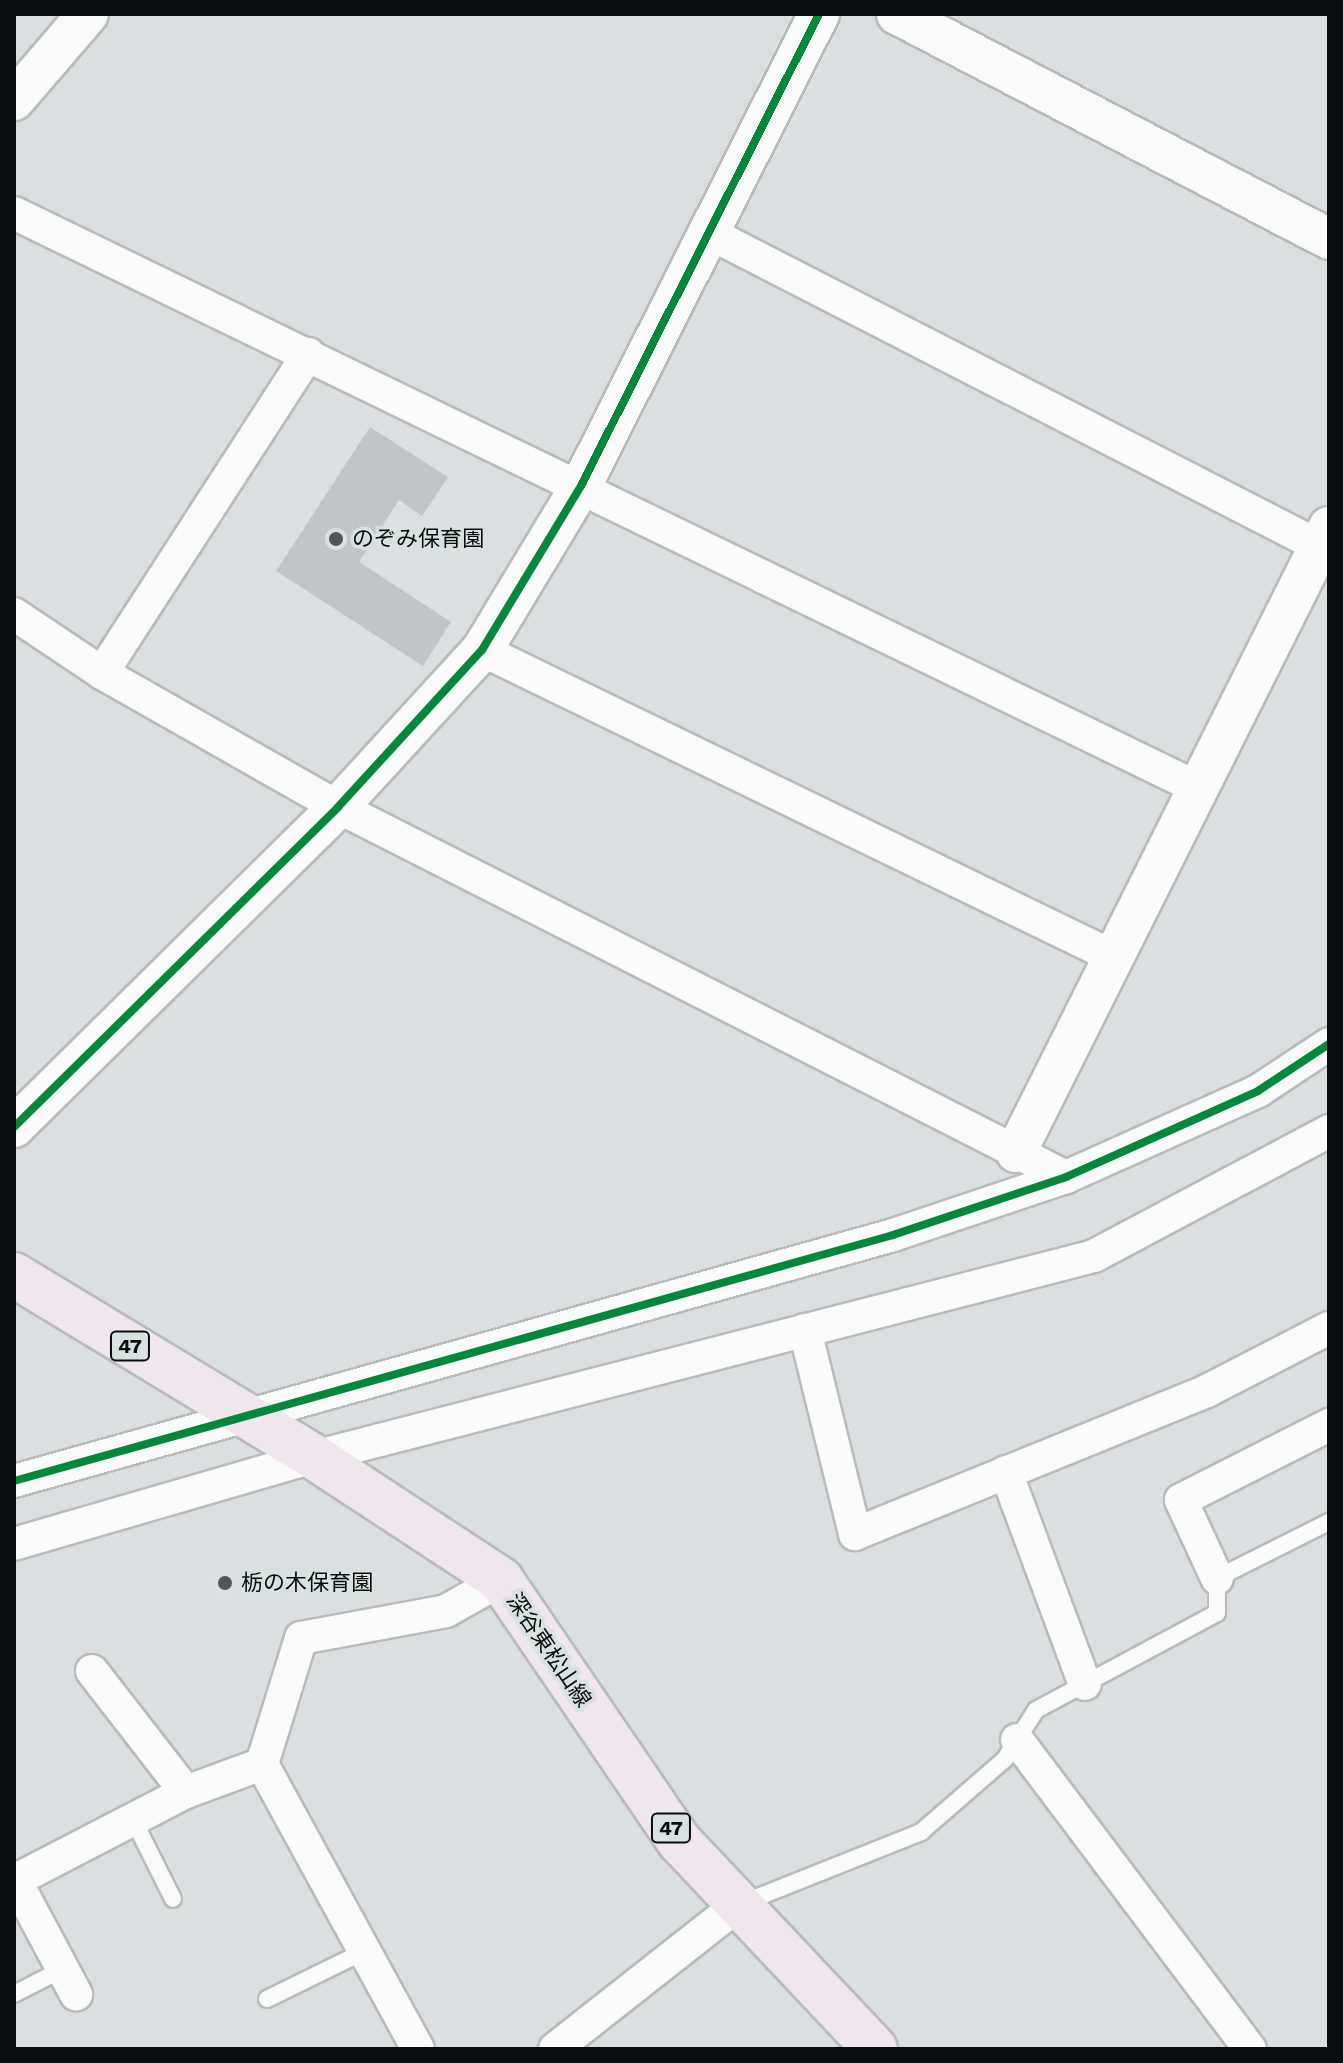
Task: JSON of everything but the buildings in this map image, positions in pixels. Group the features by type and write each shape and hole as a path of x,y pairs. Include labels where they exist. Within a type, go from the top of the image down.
{"main road":[{"name":"深谷東松山線","path":"14,1275 314,1457 501,1580 680,1842 875,2049"}],"street":[{"path":"14,100 88,14"},
{"path":"14,1127 338,807 482,650 582,484 819,14"},
{"path":"897,14 1329,239"},
{"path":"14,213 582,484 1198,788"},
{"path":"709,233 1324,537 1016,1152"},
{"path":"102,673 308,354"},
{"path":"14,614 102,673 338,807 1066,1177"},
{"path":"482,650 1114,957"},
{"path":"14,1481 893,1235 1066,1177 1258,1091 1329,1044"},
{"path":"14,1544 314,1457 1094,1256 1329,1131"},
{"path":"805,1330 855,1534 1207,1391 1329,1328"},
{"path":"1217,1578 1181,1500 1329,1425"},
{"path":"1006,1472 1085,1684"},
{"path":"418,2049 361,1953 262,1764 301,1638 446,1611 501,1580"},
{"path":"92,1671 186,1792"},
{"path":"1017,1740 1250,2049"},
{"path":"68,1982 25,1923 15,1879 186,1792 262,1764"},
{"path":"555,2049 739,1904"}],"lane":[{"path":"739,1904 921,1832 1005,1759 1036,1710 1217,1613 1217,1578 1329,1522"},
{"path":"134,1821 173,1899"},
{"path":"267,1999 361,1953"},
{"path":"14,1994 68,1982"}],"cycle path":[{"path":"14,1127 338,807 482,650 582,484 819,14"},
{"path":"14,1481 893,1235 1066,1177 1258,1091 1329,1044"}],"place":[{"name":"のぞみ保育園","path":"336,539"},
{"name":"栃の木保育園","path":"225,1583"}]}
